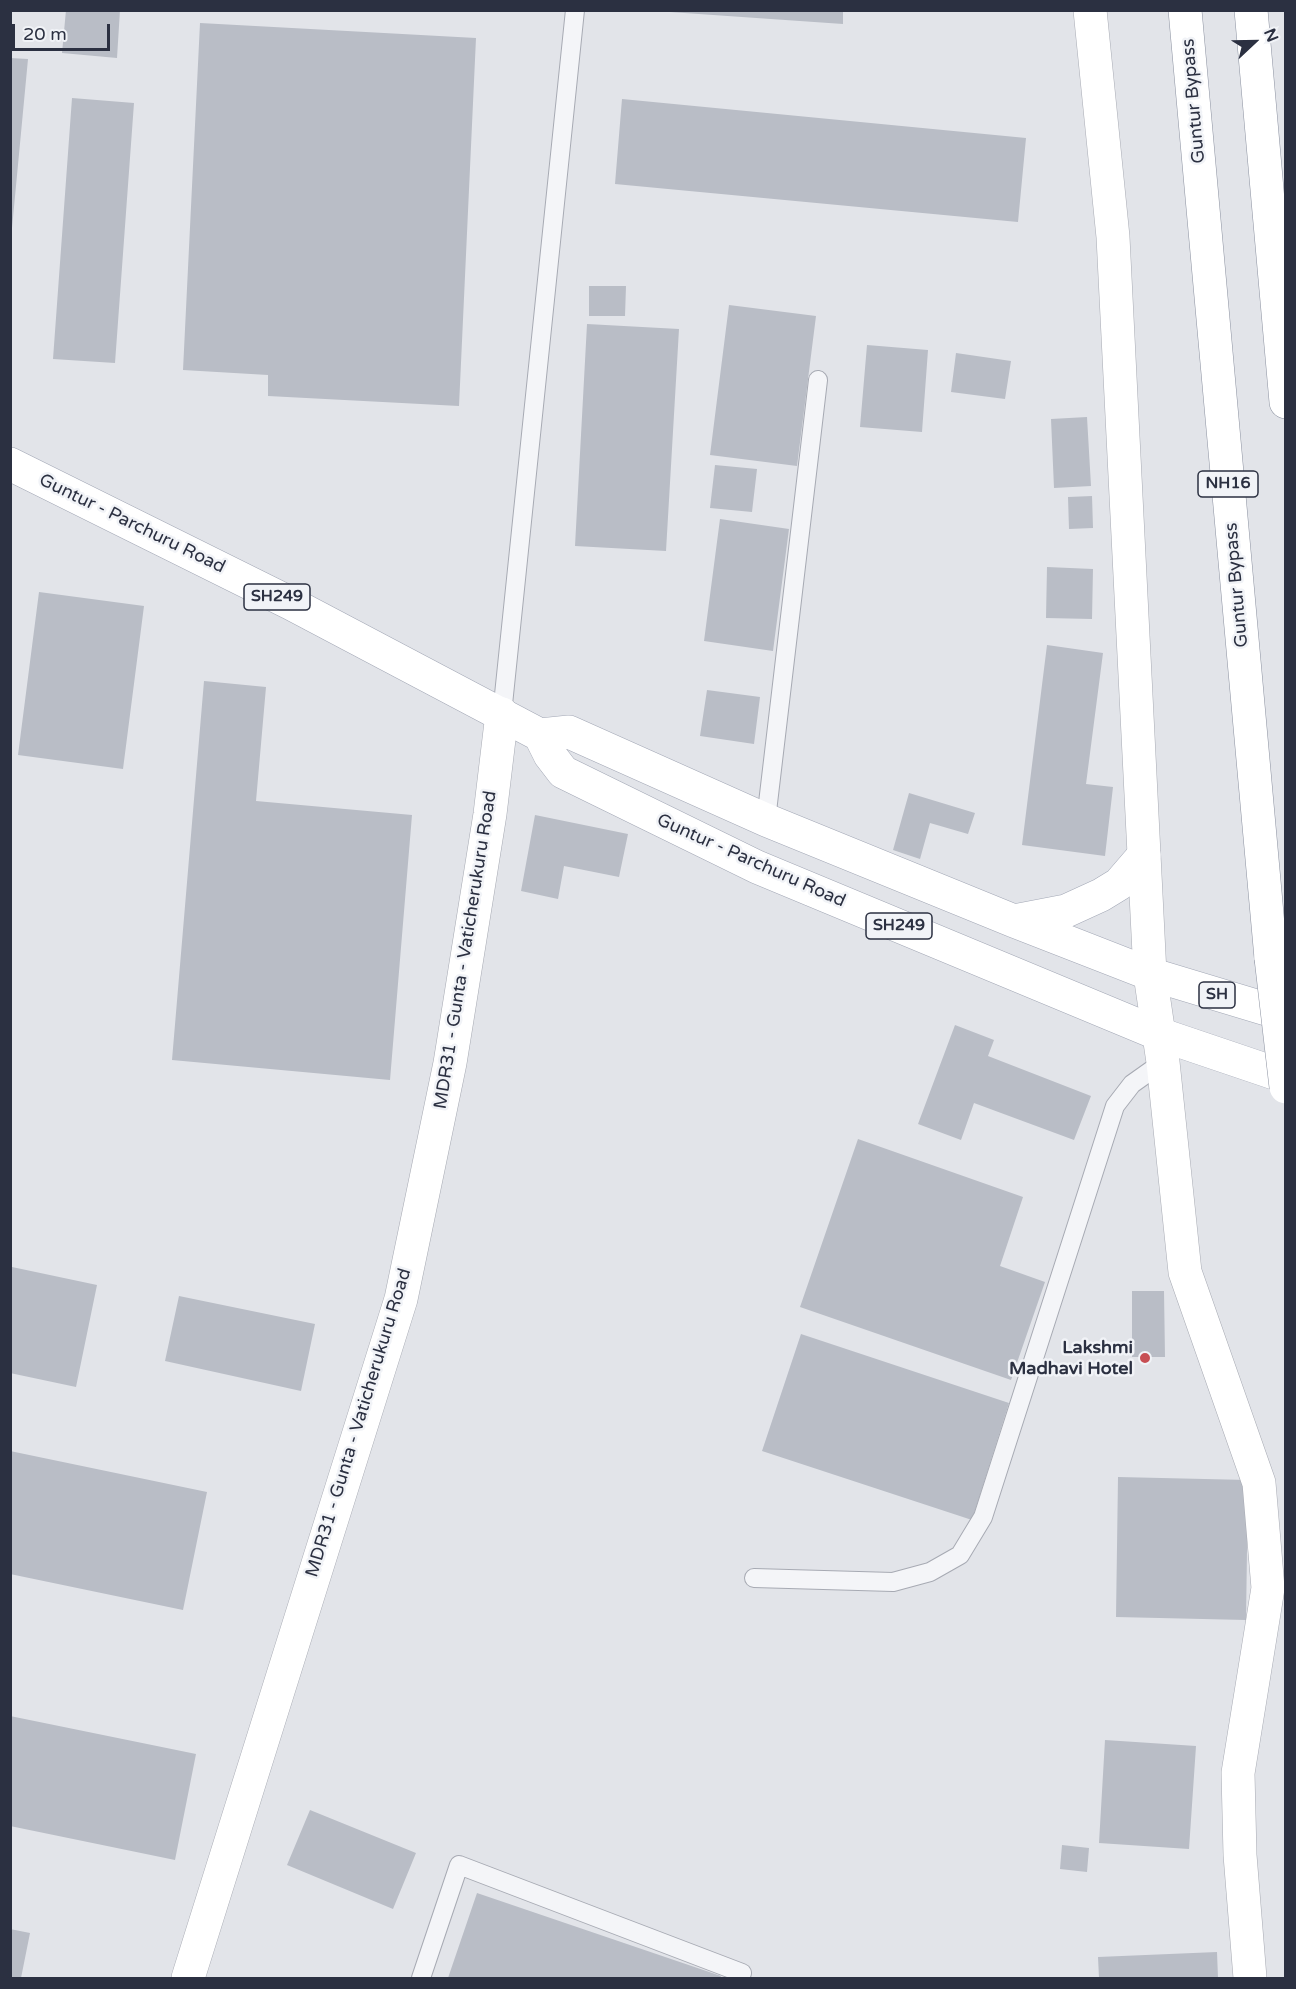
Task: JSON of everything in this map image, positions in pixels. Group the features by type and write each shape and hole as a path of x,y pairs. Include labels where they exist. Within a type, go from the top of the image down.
{"main road":[{"path":"1090,10 1113,237 1149,974 1161,1048 1185,1272 1259,1483 1268,1588 1238,1773 1240,1856 1250,1978"},
{"name":"Guntur Bypass","path":"1185,10 1271,958 1286,1087"},
{"path":"1251,10 1286,402"},
{"name":"Guntur - Parchuru Road","path":"10,464 290,603 502,714 540,735 550,755 563,772 757,867 1161,1048 1286,1077"},
{"name":"MDR31 - Gunta - Vaticherukuru Road","path":"188,1978 401,1299 450,1063 490,814 502,714"},
{"name":"SH249","path":"540,735 569,732 766,820 1149,974"},
{"path":"1014,921 1066,911 1101,896 1119,884 1144,855"},
{"name":"SH","path":"1149,974 1286,1015"}],"lane":[{"path":"502,714 575,10"},
{"path":"766,820 818,380"},
{"path":"754,1578 893,1582 930,1572 960,1555 983,1517 1115,1107 1161,1048"},
{"path":"421,1978 459,1865 742,1973 740,1978"}],"building":[{"path":"66,10 120,10 117,58 62,53"},
{"path":"641,10 843,10 843,24"},
{"path":"200,23 476,38 459,406 268,396 268,375 183,370"},
{"path":"10,58 28,59 12,228 10,228"},
{"path":"72,98 134,103 115,363 53,359"},
{"path":"622,99 1026,138 1018,222 615,184"},
{"path":"589,286 626,286 625,316 589,316"},
{"path":"729,305 816,316 797,466 710,455"},
{"path":"587,324 679,329 666,551 575,546"},
{"path":"867,345 928,350 922,432 860,427"},
{"path":"956,353 1011,361 1005,399 951,392"},
{"path":"1087,417 1091,486 1054,488 1051,419"},
{"path":"715,465 757,469 752,512 710,508"},
{"path":"1092,496 1093,528 1069,529 1068,497"},
{"path":"720,519 789,529 773,651 704,641"},
{"path":"1047,567 1093,569 1092,619 1046,618"},
{"path":"39,592 144,606 123,769 18,755"},
{"path":"1047,645 1103,653 1086,784 1113,787 1105,856 1022,845"},
{"path":"204,681 266,687 256,801 412,815 390,1080 172,1060"},
{"path":"707,690 760,697 754,744 700,736"},
{"path":"909,793 975,813 968,834 930,823 920,859 893,850"},
{"path":"535,815 628,834 619,877 564,866 558,899 521,891"},
{"path":"955,1025 994,1040 988,1056 1091,1096 1074,1140 974,1103 961,1140 918,1124"},
{"path":"858,1139 1023,1197 1000,1266 1045,1282 1011,1380 800,1307"},
{"path":"12,1267 97,1285 76,1387 10,1373"},
{"path":"1132,1291 1164,1291 1165,1357 1132,1357"},
{"path":"179,1296 315,1324 301,1391 165,1361"},
{"path":"801,1334 1009,1403 972,1520 762,1451"},
{"path":"10,1451 207,1492 183,1610 10,1574"},
{"path":"1118,1477 1248,1480 1246,1620 1116,1617"},
{"path":"10,1716 196,1754 175,1860 10,1826"},
{"path":"1105,1740 1196,1746 1189,1849 1099,1843"},
{"path":"310,1810 416,1853 393,1909 287,1865"},
{"path":"1062,1845 1089,1848 1087,1872 1060,1869"},
{"path":"477,1893 721,1976 720,1978 448,1978"},
{"path":"10,1929 30,1933 21,1978 10,1978"},
{"path":"1217,1952 1218,1978 1099,1978 1098,1957"}],"place":[{"name":"Lakshmi Madhavi Hotel","path":"1145,1358"}]}
